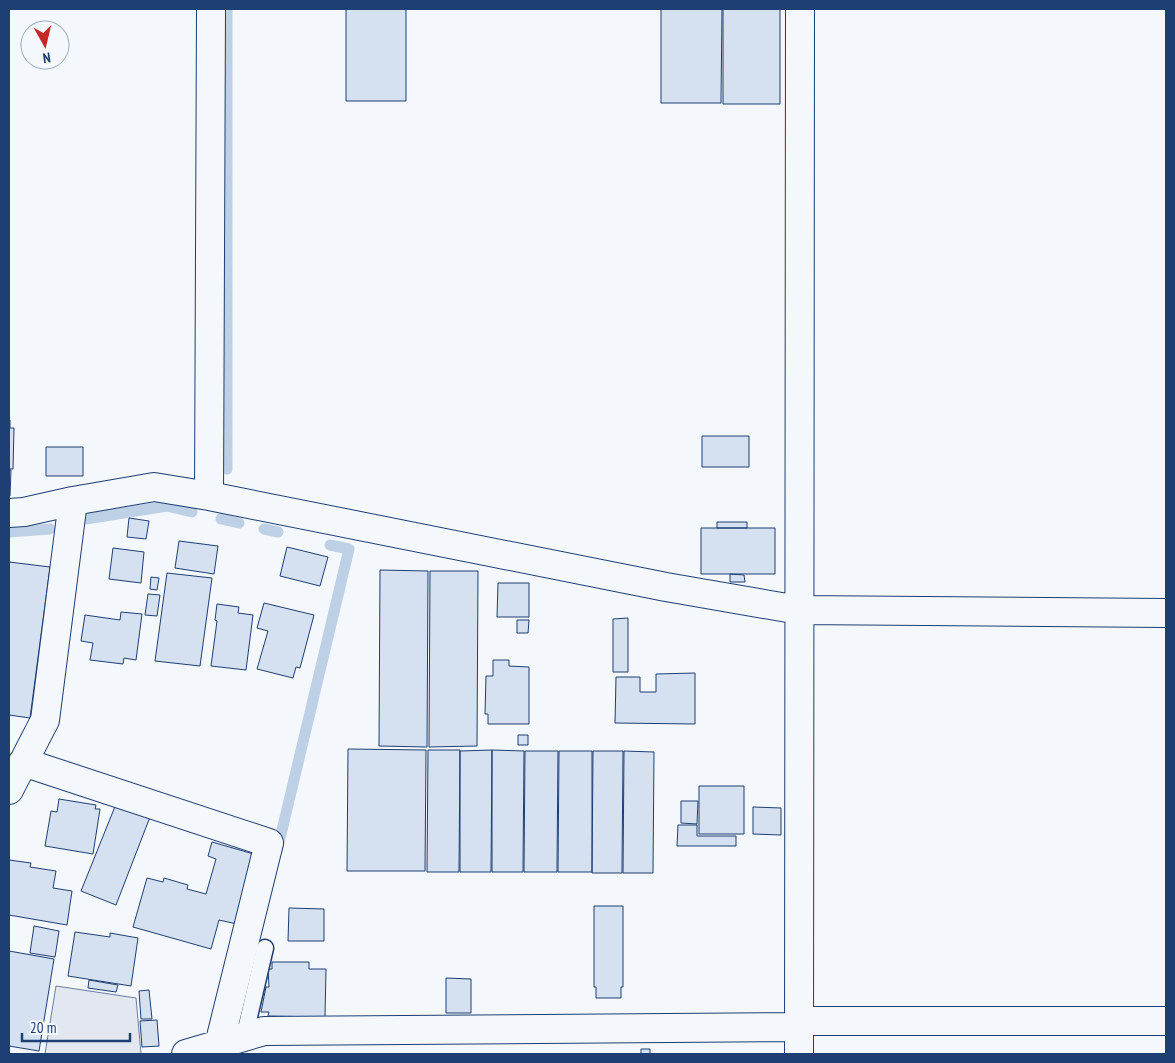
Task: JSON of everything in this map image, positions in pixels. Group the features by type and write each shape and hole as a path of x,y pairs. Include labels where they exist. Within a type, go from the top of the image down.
{"street":[{"path":"210,496 211,9"},
{"path":"799,1054 800,9"},
{"path":"9,513 24,512 73,501 154,487 210,496 666,587 800,610 1166,614"},
{"path":"9,790 45,720 73,501"},
{"path":"24,762 269,843 232,1041"},
{"path":"186,1054 264,1031 1166,1021"}],"lane":[{"path":"232,1041 265,948"}],"shaded area":[{"path":"56,986 136,998 141,1054 45,1054"}],"building":[{"path":"346,9 406,9 406,101 346,101"},
{"path":"661,9 722,9 721,103 661,103"},
{"path":"723,9 780,9 780,104 723,104"},
{"path":"9,420 10,428 14,428 13,469 9,469"},
{"path":"702,436 749,436 749,467 702,467"},
{"path":"46,447 83,447 83,476 46,476"},
{"path":"9,470 11,470 10,496 9,496"},
{"path":"129,518 149,521 146,539 127,537"},
{"path":"717,522 747,522 747,528 717,528"},
{"path":"701,528 775,528 775,574 701,574"},
{"path":"179,541 218,546 214,574 175,568"},
{"path":"287,547 328,557 320,586 280,576"},
{"path":"113,548 144,552 141,583 109,579"},
{"path":"9,562 50,567 30,718 9,715"},
{"path":"380,570 428,571 427,747 379,746"},
{"path":"430,571 478,571 477,746 429,747"},
{"path":"167,573 212,578 200,666 155,661"},
{"path":"730,574 744,575 745,582 730,582"},
{"path":"151,577 159,578 157,590 150,589"},
{"path":"498,583 529,583 529,617 497,617"},
{"path":"148,594 160,595 157,616 145,615"},
{"path":"264,603 314,615 300,668 296,667 293,678 257,669 268,631 257,628"},
{"path":"217,604 239,607 238,613 253,615 246,670 211,666 217,621 215,620"},
{"path":"121,612 142,614 136,660 124,658 123,664 90,660 93,643 81,641 85,615 120,620"},
{"path":"628,618 628,672 613,672 613,619"},
{"path":"517,620 529,620 528,633 517,633"},
{"path":"493,660 509,660 509,666 529,667 529,724 488,724 488,714 485,714 486,676 493,676"},
{"path":"695,673 695,724 615,723 616,677 640,677 640,692 656,692 656,674"},
{"path":"518,735 528,735 528,745 518,745"},
{"path":"348,749 426,750 425,871 347,871"},
{"path":"428,750 460,750 459,872 427,872"},
{"path":"492,750 491,872 460,872 460,751"},
{"path":"492,750 524,751 523,872 492,872"},
{"path":"525,751 558,751 557,872 524,872"},
{"path":"559,751 592,751 592,872 558,872"},
{"path":"593,751 623,751 622,873 592,873"},
{"path":"624,751 654,752 653,873 623,873"},
{"path":"699,786 744,786 744,834 699,834"},
{"path":"59,799 96,805 95,809 100,809 93,854 45,846 51,811 57,812"},
{"path":"681,801 698,801 697,824 681,823"},
{"path":"116,804 150,817 116,905 81,891"},
{"path":"753,807 781,808 781,835 753,834"},
{"path":"678,825 697,825 697,836 736,836 736,846 677,846"},
{"path":"212,842 257,855 237,924 219,920 211,949 133,927 147,878 163,882 164,878 188,885 187,889 206,894 216,859 208,856"},
{"path":"9,860 31,863 30,867 56,871 53,888 72,891 67,925 9,915"},
{"path":"594,906 623,906 623,987 621,987 621,998 596,998 596,987 594,987"},
{"path":"289,908 324,909 324,941 288,941"},
{"path":"34,926 59,931 55,957 30,953"},
{"path":"75,932 110,937 110,933 138,938 131,986 68,976"},
{"path":"9,951 54,959 39,1051 9,1046"},
{"path":"272,962 309,962 309,969 326,969 325,1017 268,1016 269,1012 261,1012 266,987 269,987 268,969 272,969"},
{"path":"446,978 471,979 471,1013 446,1013"},
{"path":"89,980 118,985 116,992 88,988"},
{"path":"149,990 152,1019 141,1019 139,991"},
{"path":"157,1020 159,1046 142,1047 140,1021"},
{"path":"641,1049 650,1049 650,1054 641,1054"}],"waterway":[{"path":"227,9 227,469"},
{"path":"86,519 167,506 192,512"},
{"path":"221,519 239,523"},
{"path":"9,532 50,529"},
{"path":"264,529 278,532"},
{"path":"277,851 349,549 330,545"}]}
